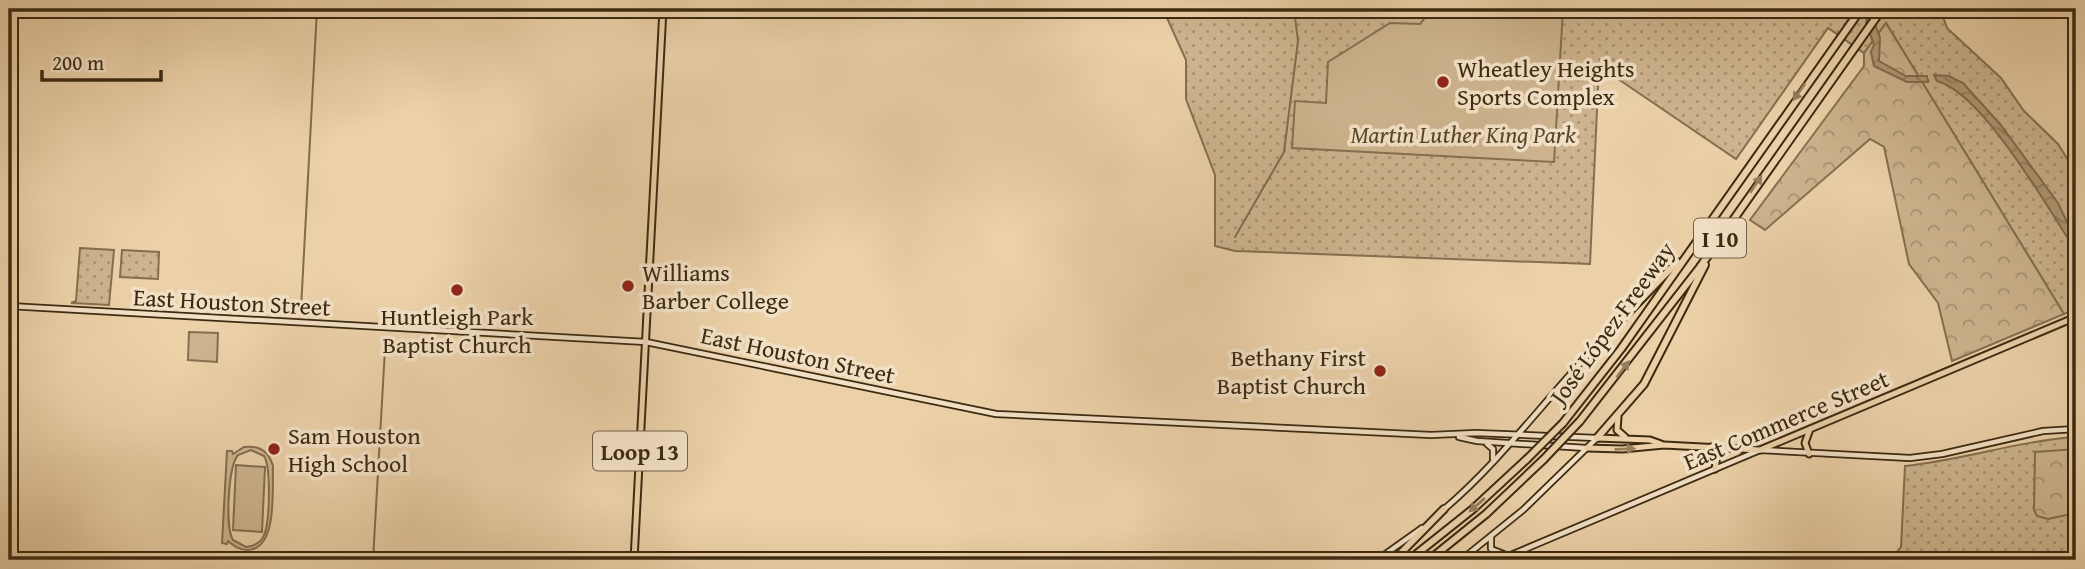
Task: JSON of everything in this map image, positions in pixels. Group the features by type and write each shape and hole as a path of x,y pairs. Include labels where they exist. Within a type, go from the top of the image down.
{"highway":[{"name":"José López Freeway","path":"1409,560 1473,509 1563,422 1621,349 1686,253 1861,9"},
{"name":"José López Freeway","path":"1429,560 1486,514 1580,421 1651,333 1882,9"},
{"path":"1597,438 1644,384 1717,242"},
{"path":"1595,346 1686,253"},
{"path":"1394,560 1444,509"}],"main road":[{"name":"Loop 13","path":"634,560 663,9"},
{"name":"East Houston Street","path":"9,306 646,342 996,414 1453,436 1518,434 1650,440 1664,445"},
{"name":"East Commerce Street","path":"1499,560 2076,317"},
{"path":"1377,560 1444,509 1492,464 1595,346"},
{"path":"1618,416 1617,430 1628,439"},
{"path":"1809,454 1805,443 1810,429"},
{"name":"East Houston Street","path":"1453,436 1483,442 1587,448 1622,449 1664,445 1809,454 1925,457 2043,431 2076,429"},
{"path":"1461,560 1597,438"},
{"path":"1483,442 1493,449 1492,464"},
{"path":"1711,447 1717,456 1715,469"},
{"path":"1494,533 1490,538 1491,549 1510,555"}],"green space":[{"name":"Martin Luther King Park","path":"1163,9 1908,9 1927,15 1942,14 1947,28 2001,78 2024,111 2058,144 2076,173 2076,309 2064,314 1886,23 1864,53 1828,28 1736,159 1599,66 1590,264 1235,251 1215,246 1215,175 1186,99 1186,60"},
{"name":"Wheatley Heights Sports Complex","path":"1432,9 1563,9 1554,162 1292,148 1295,101 1326,103 1328,62 1390,23 1420,24"},
{"path":"1886,23 2064,314 1952,361 1938,303 1909,264 1884,147 1870,139 1765,230 1750,220 1864,66 1864,53"},
{"path":"80,248 114,250 109,305 71,303 76,301"},
{"path":"122,250 159,252 158,279 120,277"},
{"path":"189,332 218,333 217,362 188,360"},
{"path":"2076,437 2076,560 1890,560 1901,547 1905,466 2033,442"},
{"path":"244,447 259,448 266,453 273,466 273,502 269,529 258,547 248,550 228,541 227,544 222,543 227,451 232,451 233,454","holes":["251,450 264,456 269,482 266,528 259,542 246,547 233,540 229,523 232,472 238,455"]},
{"path":"2076,449 2076,513 2048,519 2037,516 2034,510 2035,452"},
{"path":"236,465 265,467 262,532 233,530"}],"water":[{"path":"1859,9 1870,10 1880,38 1879,61 1906,76 1927,76 1928,82 1907,82 1874,66 1871,52 1874,45 1866,22 1868,17"},
{"path":"1934,75 1949,76 1963,83 2000,124 2058,203 2076,241 2076,251 1994,129 1974,107 1955,90 1937,81"}],"waterway":[{"path":"301,309 317,9"},
{"path":"1235,237 1284,152 1298,41 1294,9"},
{"path":"373,560 385,349"}],"place":[{"name":"Wheatley Heights Sports Complex","path":"1443,82"},
{"name":"Williams Barber College","path":"628,286"},
{"name":"Huntleigh Park Baptist Church","path":"457,290"},
{"name":"Bethany First Baptist Church","path":"1380,371"},
{"name":"Sam Houston High School","path":"274,449"}]}
